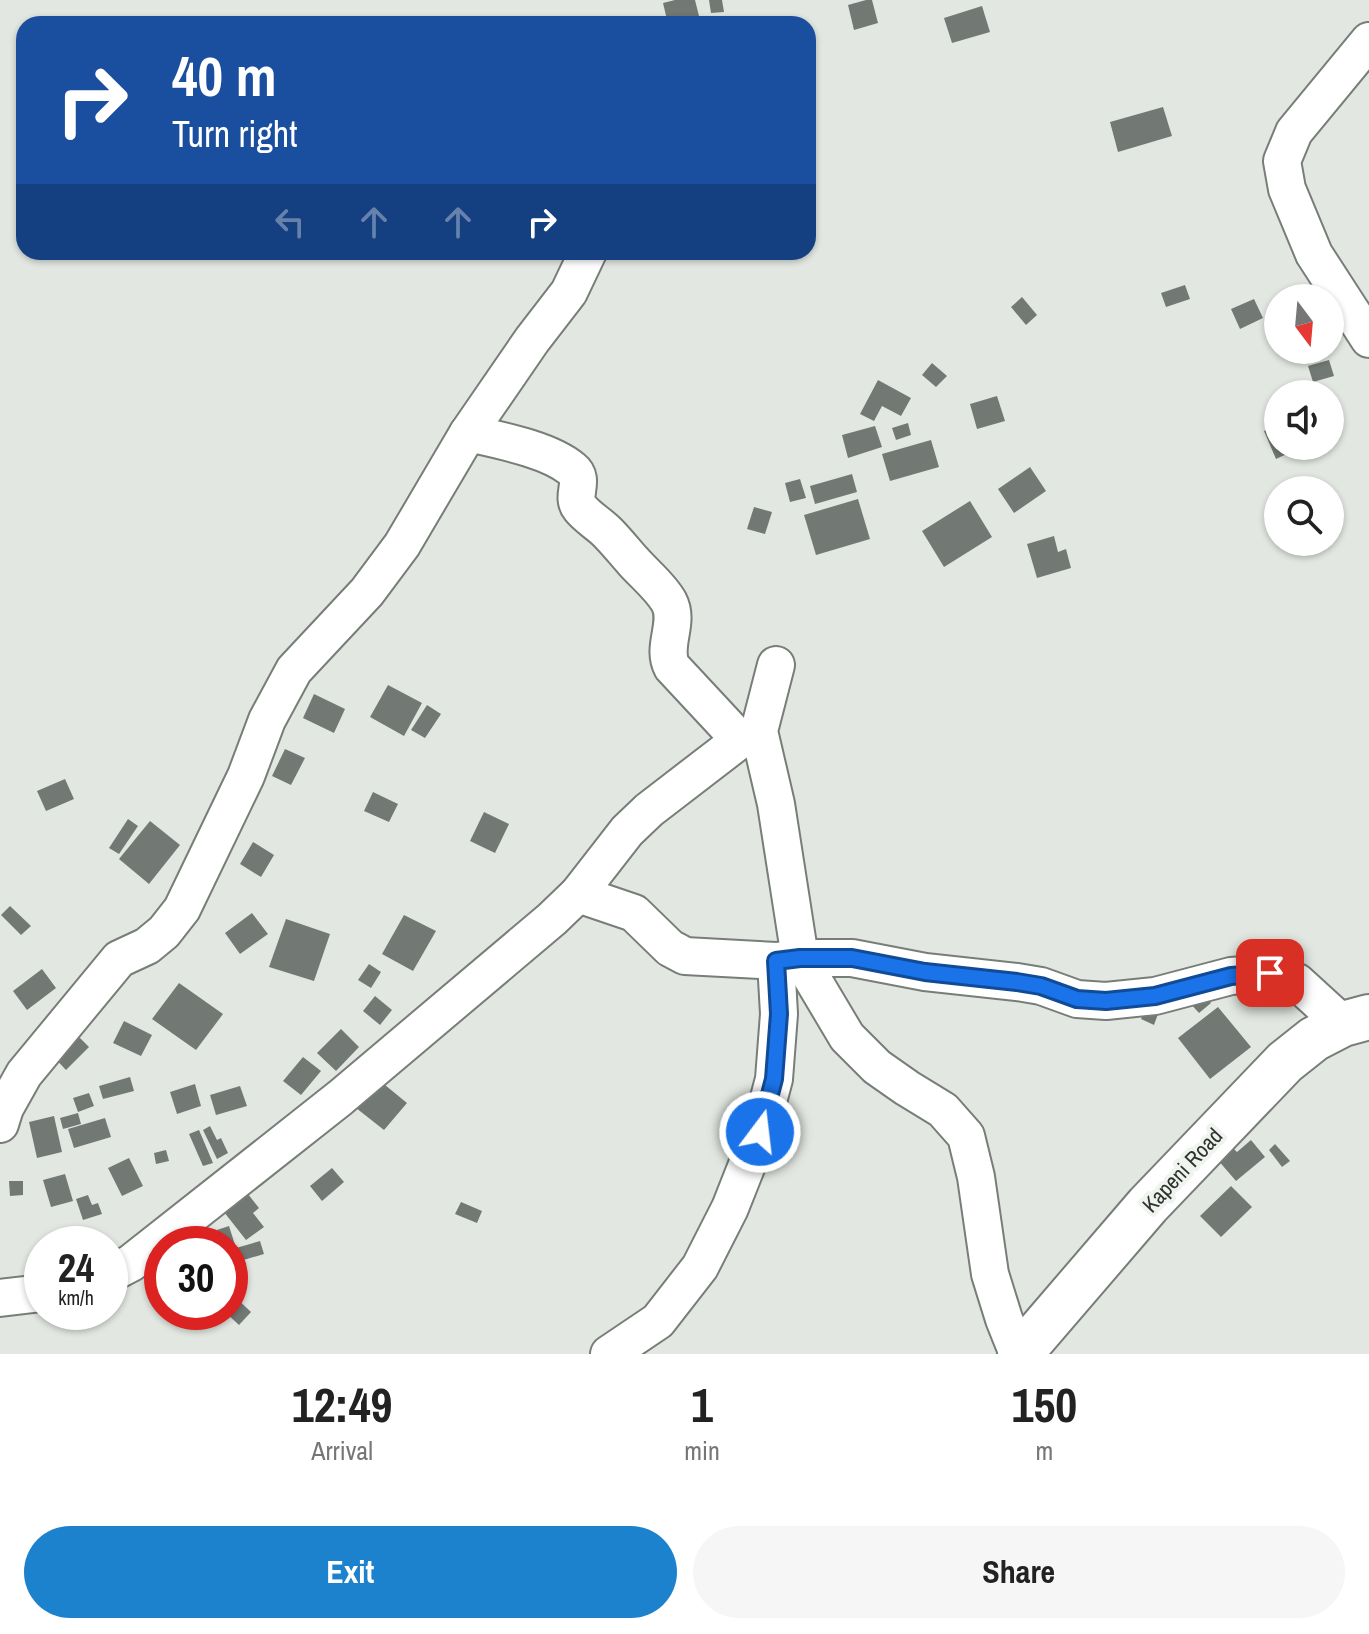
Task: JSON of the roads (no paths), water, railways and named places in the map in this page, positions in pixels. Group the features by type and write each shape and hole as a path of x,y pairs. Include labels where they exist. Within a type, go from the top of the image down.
{"main road":[{"name":"Kapeni Road","path":"1019,1354 1148,1205 1285,1062 1314,1039 1356,1020"}],"street":[{"path":"1369,41 1294,132 1282,161 1287,189 1314,254 1369,339"},
{"path":"0,1124 5,1108 24,1074 100,981 119,959 147,946 164,932 182,909 246,776 267,720 294,670 367,592 402,545 468,433 569,292 584,260"},
{"path":"468,433 538,452 569,466 577,474 576,501 579,507 610,535 669,602 673,625 668,654 672,667 750,735 776,804 788,959 779,1014 774,1079 760,1132 730,1208 700,1267 658,1321 609,1354"},
{"path":"128,1265 340,1098 552,919 578,894 627,831 649,810 750,735 776,665"},
{"path":"578,894 634,913 670,948 685,956 701,959 852,958 925,972 1041,986 1077,999 1106,1001 1155,996 1231,976 1270,973 1297,982 1356,1020"},
{"path":"788,959 847,1037 877,1067 943,1110 966,1136 976,1177 990,1274 1019,1354"},
{"path":"0,1298 24,1295"}]}
